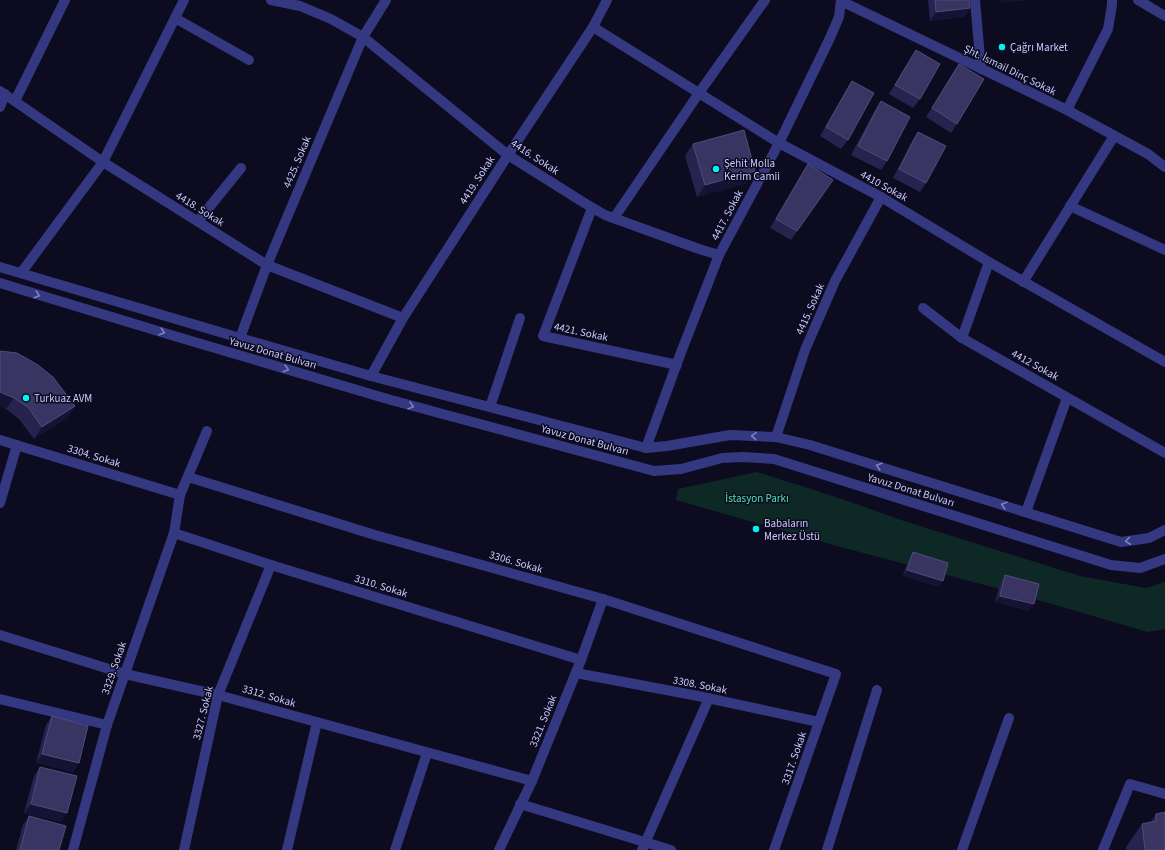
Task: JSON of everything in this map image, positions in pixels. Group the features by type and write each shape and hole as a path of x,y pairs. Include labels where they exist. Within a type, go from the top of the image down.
{"street":[{"path":"15,101 65,0"},
{"path":"21,273 103,162 184,0"},
{"name":"4416. Sokak","path":"270,0 285,1 300,6 331,19 362,37 508,155 592,208 605,215 719,255"},
{"name":"4425. Sokak","path":"240,338 267,266 362,37 386,0"},
{"name":"4419. Sokak","path":"371,376 403,318 593,27 607,0"},
{"path":"614,218 699,93 765,0"},
{"name":"Şht. İsmail Dinç Sokak","path":"841,0 1067,110 1148,154 1165,167"},
{"name":"4417. Sokak","path":"646,448 719,255 779,143 832,34 839,17 841,0"},
{"path":"975,0 981,69"},
{"path":"1067,110 1108,29 1112,0"},
{"path":"1138,0 1165,16"},
{"path":"175,18 249,60"},
{"name":"4410 Sokak","path":"593,27 779,143 881,197 988,262 1165,362"},
{"path":"0,107 2,93"},
{"name":"4418. Sokak","path":"2,93 103,162 267,266 403,318"},
{"path":"1023,282 1114,136"},
{"path":"198,222 241,168"},
{"name":"4415. Sokak","path":"776,437 805,350 835,281 881,197"},
{"path":"1070,206 1165,250"},
{"name":"4421. Sokak","path":"592,208 543,336 677,365"},
{"path":"962,338 988,262"},
{"name":"Yavuz Donat Bulvarı","path":"0,267 371,376 646,448 667,446 730,435 776,437 810,445 1120,542 1149,538 1165,530"},
{"name":"Yavuz Donat Bulvarı","path":"0,283 391,400 654,471 681,469 722,458 743,457 774,459 1111,565 1140,568 1165,559"},
{"name":"4412 Sokak","path":"923,308 962,338 1165,453"},
{"path":"490,407 520,318"},
{"path":"1026,512 1068,398"},
{"name":"3329. Sokak","path":"73,850 107,725 174,534 180,496 207,431"},
{"name":"3304. Sokak","path":"0,440 180,496"},
{"path":"0,503 17,445"},
{"name":"3306. Sokak","path":"188,477 375,535 603,599 836,674"},
{"name":"3310. Sokak","path":"174,534 581,660"},
{"name":"3327. Sokak","path":"184,850 218,695 271,565"},
{"name":"3321. Sokak","path":"499,850 532,781 576,673 603,599"},
{"name":"3312. Sokak","path":"0,635 125,674 218,695 532,781"},
{"name":"3308. Sokak","path":"576,673 709,698 820,722"},
{"name":"3317. Sokak","path":"774,850 836,674"},
{"path":"827,850 877,690"},
{"path":"644,846 709,698"},
{"path":"0,699 107,725"},
{"path":"962,850 1009,718"},
{"path":"287,850 317,722"},
{"path":"395,850 427,753"},
{"path":"1103,850 1130,784 1165,794"},
{"path":"520,804 644,846 671,850"}],"green space":[{"name":"İstasyon Parkı","path":"757,472 836,497 904,521 1080,576 1146,588 1165,582 1165,629 1148,632 1011,592 837,546 676,500 678,489"}],"building":[{"path":"935,0 969,0 970,8 936,12"},
{"path":"916,50 940,64 920,99 895,85"},
{"path":"959,64 984,79 957,124 932,108"},
{"path":"852,81 874,93 848,140 826,127"},
{"path":"881,101 910,117 887,161 858,146"},
{"name":"Şehit Molla Kerim Camii","path":"744,130 755,171 705,185 693,144"},
{"path":"918,132 946,146 926,183 899,169"},
{"path":"808,164 833,180 797,231 776,219"},
{"path":"0,351 17,353 38,365 53,377 75,406 42,427 28,407 14,398 0,392"},
{"path":"913,552 948,563 943,581 907,570"},
{"path":"1005,575 1039,584 1034,604 1000,596"},
{"path":"52,716 88,726 79,763 42,754"},
{"path":"40,767 77,776 67,813 31,804"},
{"path":"1165,812 1165,850 1145,850 1142,824 1156,821 1156,814"},
{"path":"29,816 66,826 59,850 20,850"}],"place":[{"name":"Çağrı Market","path":"1002,47"},
{"name":"Şehit Molla Kerim Camii","path":"716,169"},
{"name":"Turkuaz AVM","path":"26,398"},
{"name":"Babaların Merkez Üstü","path":"756,529"}]}
